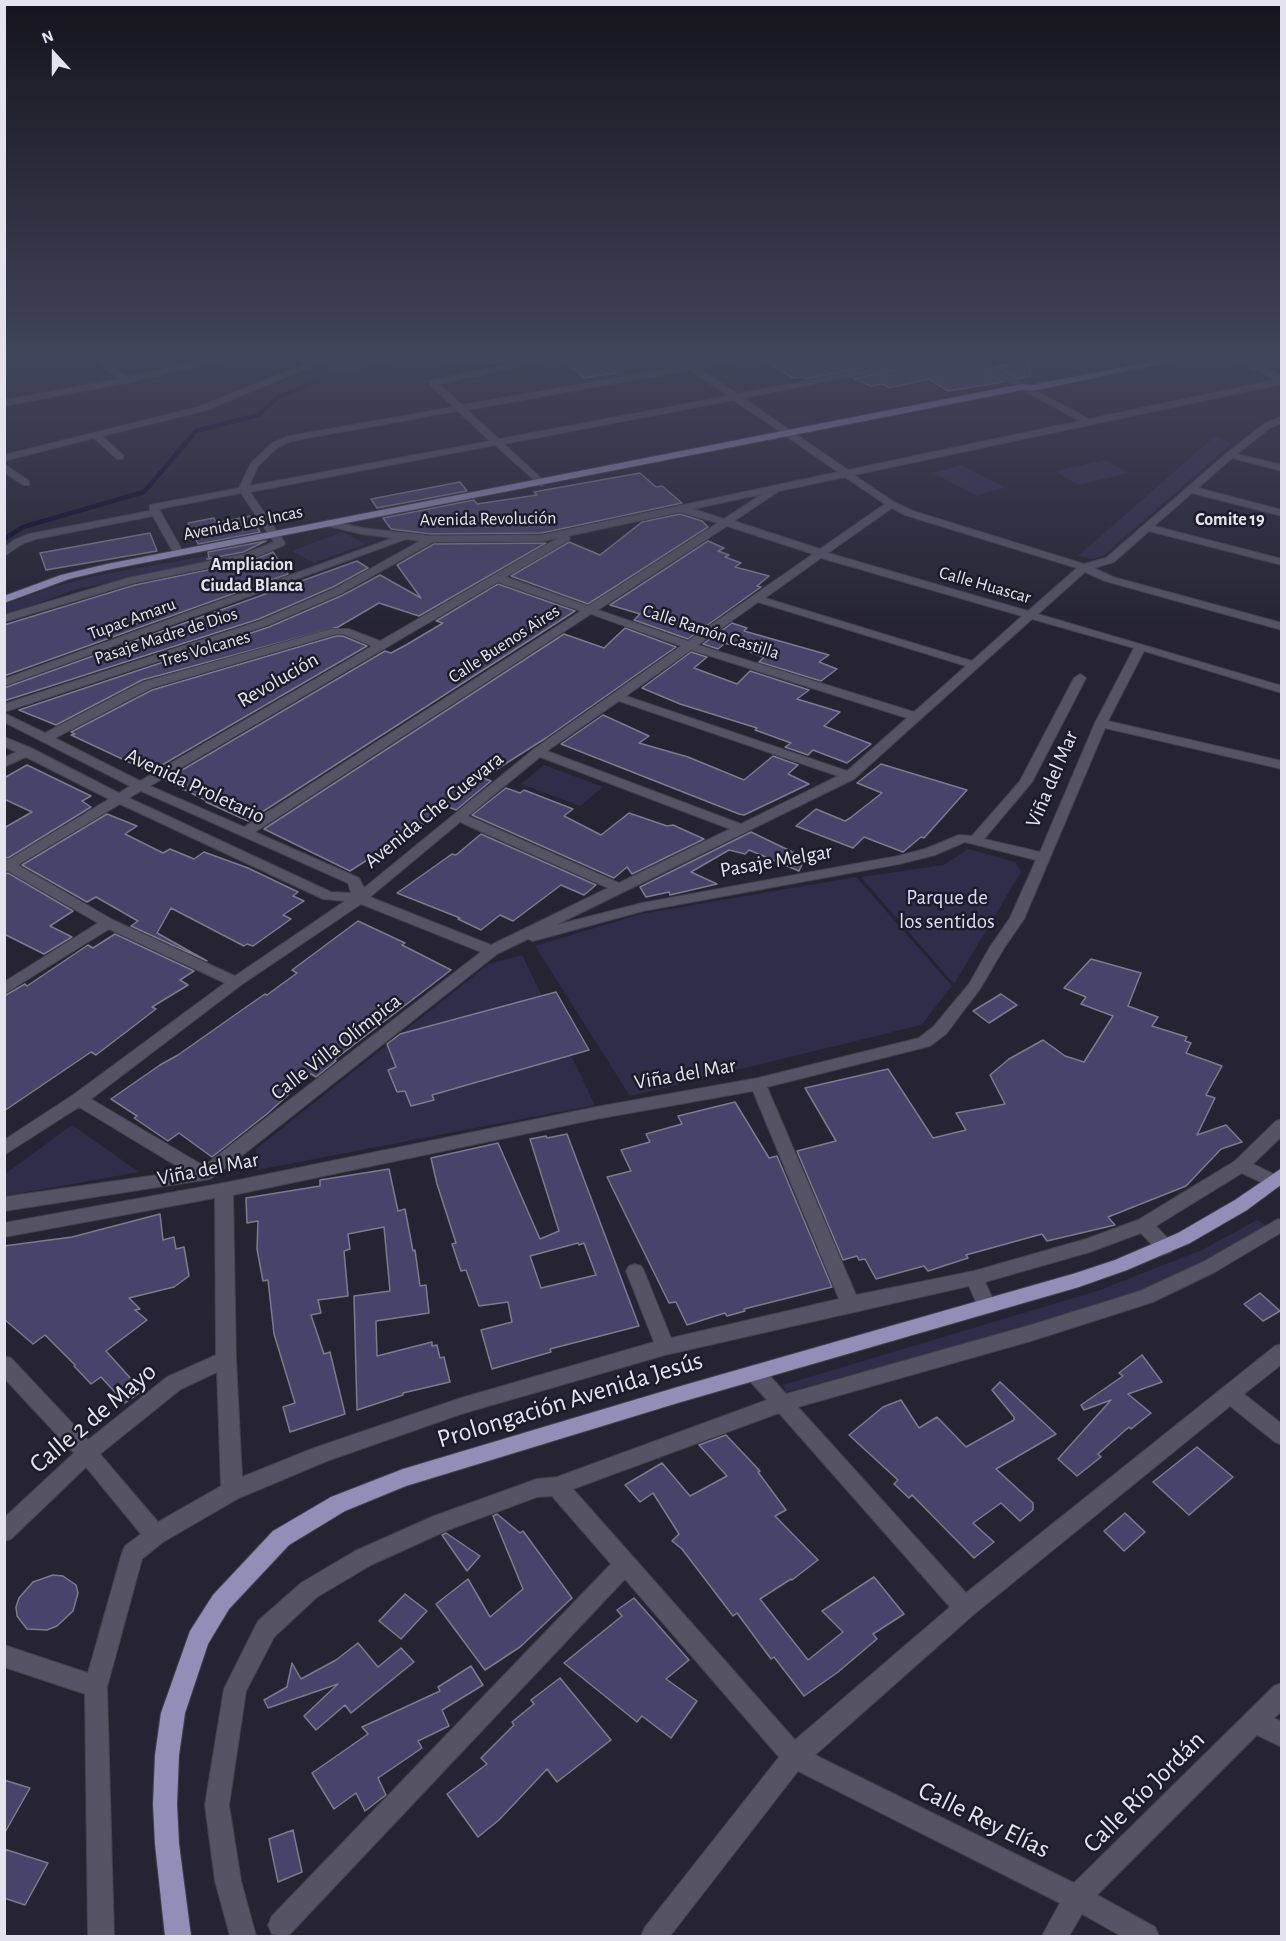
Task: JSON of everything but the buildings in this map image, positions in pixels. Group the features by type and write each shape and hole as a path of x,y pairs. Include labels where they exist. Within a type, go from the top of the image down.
{"main road":[{"name":"Avenida Los Incas","path":"4,600 65,577 178,552 709,450"},
{"name":"Prolongación Avenida Jesús","path":"178,1936 166,1844 165,1804 167,1755 174,1713 183,1680 203,1630 221,1602 281,1538 338,1504 403,1478 755,1373 1079,1280 1165,1247 1241,1205 1277,1178"}],"street":[{"path":"4,458 37,450"},
{"path":"112,450 120,457"},
{"path":"243,489 254,465 271,450"},
{"path":"4,553 18,542 33,536 243,489 460,450"},
{"path":"503,450 541,483"},
{"path":"811,450 891,504 909,513 1084,567 1109,579 1281,627"},
{"name":"Avenida Revolución","path":"328,523 362,531 431,539 542,538 575,532 588,526 957,450"},
{"path":"1084,567 1110,560 1237,450"},
{"path":"1230,455 1281,468"},
{"path":"4,467 26,483"},
{"name":"Calle Buenos Aires","path":"245,833 783,486"},
{"path":"4,619 132,580 247,557 280,543 243,489"},
{"path":"1192,490 1281,513"},
{"name":"Avenida Che Guevara","path":"4,1149 79,1099 236,982 360,898 538,752 891,504"},
{"name":"Calle Huascar","path":"680,508 814,549 820,554 1141,646 1281,690"},
{"path":"154,510 178,552"},
{"path":"1149,528 1281,562"},
{"name":"Revolución","path":"6,866 575,532"},
{"name":"Tupac Amaru","path":"4,683 406,537"},
{"name":"Pasaje Madre de Dios","path":"4,708 264,623 338,591 431,539"},
{"path":"1084,567 1106,569 1281,618"},
{"name":"Calle Villa Olímpica","path":"204,1174 224,1161 492,951 849,776 1084,567"},
{"name":"Calle Ramón Castilla","path":"495,577 688,645 917,717"},
{"path":"755,598 974,665"},
{"name":"Tres Volcanes","path":"47,737 147,684 335,631 345,631 380,645"},
{"name":"Viña del Mar","path":"4,1230 224,1190 596,1113 758,1084 914,1047 924,1042 940,1030 975,986 997,947 1017,919 1101,723 1141,646"},
{"path":"975,840 1026,782 1080,678"},
{"path":"616,696 849,776"},
{"name":"Avenida Proletario","path":"4,717 140,786 354,881 360,898"},
{"path":"1101,723 1281,765"},
{"name":"Avenida Proletario","path":"4,741 120,799 328,896 360,898 492,951"},
{"path":"4,763 27,752"},
{"path":"538,752 742,829"},
{"path":"459,817 619,888"},
{"name":"Pasaje Melgar","path":"515,939 552,932 642,907 899,860 930,852 964,838 1026,855 1043,857"},
{"path":"6,866 108,923 236,982"},
{"path":"4,989 108,923"},
{"path":"758,1084 850,1304"},
{"path":"79,1099 204,1174"},
{"path":"101,1936 96,1687 134,1553 155,1535 232,1491 321,1454 407,1424 664,1347 974,1278 1090,1245 1144,1225 1241,1165 1281,1125"},
{"path":"1241,1165 1277,1178"},
{"path":"4,1204 204,1174"},
{"path":"224,1190 226,1359 232,1491"},
{"path":"1144,1225 1165,1247"},
{"path":"243,1936 228,1881 217,1805 235,1689 266,1629 309,1590 363,1558 441,1523 515,1495 537,1488 557,1486 781,1404 1031,1333 1146,1297 1209,1268 1278,1226"},
{"path":"634,1271 664,1347"},
{"path":"974,1278 987,1306"},
{"path":"654,1936 794,1757 965,1608 1231,1395 1281,1352"},
{"name":"Calle 2 de Mayo","path":"4,1532 87,1453 174,1383 226,1359"},
{"path":"4,1364 87,1453 155,1535"},
{"path":"755,1373 965,1608"},
{"path":"1231,1395 1281,1436"},
{"path":"557,1486 794,1757"},
{"path":"281,1925 626,1563"},
{"path":"4,1656 96,1687"},
{"name":"Calle Río Jordán","path":"1054,1936 1077,1898 1281,1694"},
{"path":"1255,1721 1281,1735"},
{"name":"Calle Rey Elías","path":"794,1757 1077,1898 1146,1936"}],"green space":[{"path":"1199,450 1224,450 1103,556 1093,559 1078,556"},
{"path":"1105,460 1129,473 1078,485 1055,471"},
{"path":"961,465 1005,487 977,496 933,473"},
{"path":"342,532 365,544 314,563 292,551"},
{"path":"268,545 247,554 77,589 5,615 4,605 49,588 94,576"},
{"path":"544,765 603,787 580,806 521,784"},
{"name":"Parque de los sentidos","path":"968,849 1015,862 1021,872 954,984 861,877 944,865"},
{"path":"856,877 952,986 921,1025 630,1096 535,946 641,914"},
{"path":"522,955 595,1105 257,1170 256,1149 489,964"},
{"path":"72,1125 139,1172 5,1196 5,1174"},
{"path":"1257,1220 1266,1225 1204,1263 1146,1290 980,1341 786,1392 783,1385 1097,1291 1202,1250"}],"waterway":[{"path":"4,539 23,527 144,492 180,450"}],"district":[{"name":"Comite 19","path":"1230,520"},
{"name":"Ampliacion Ciudad Blanca","path":"252,575"}]}
